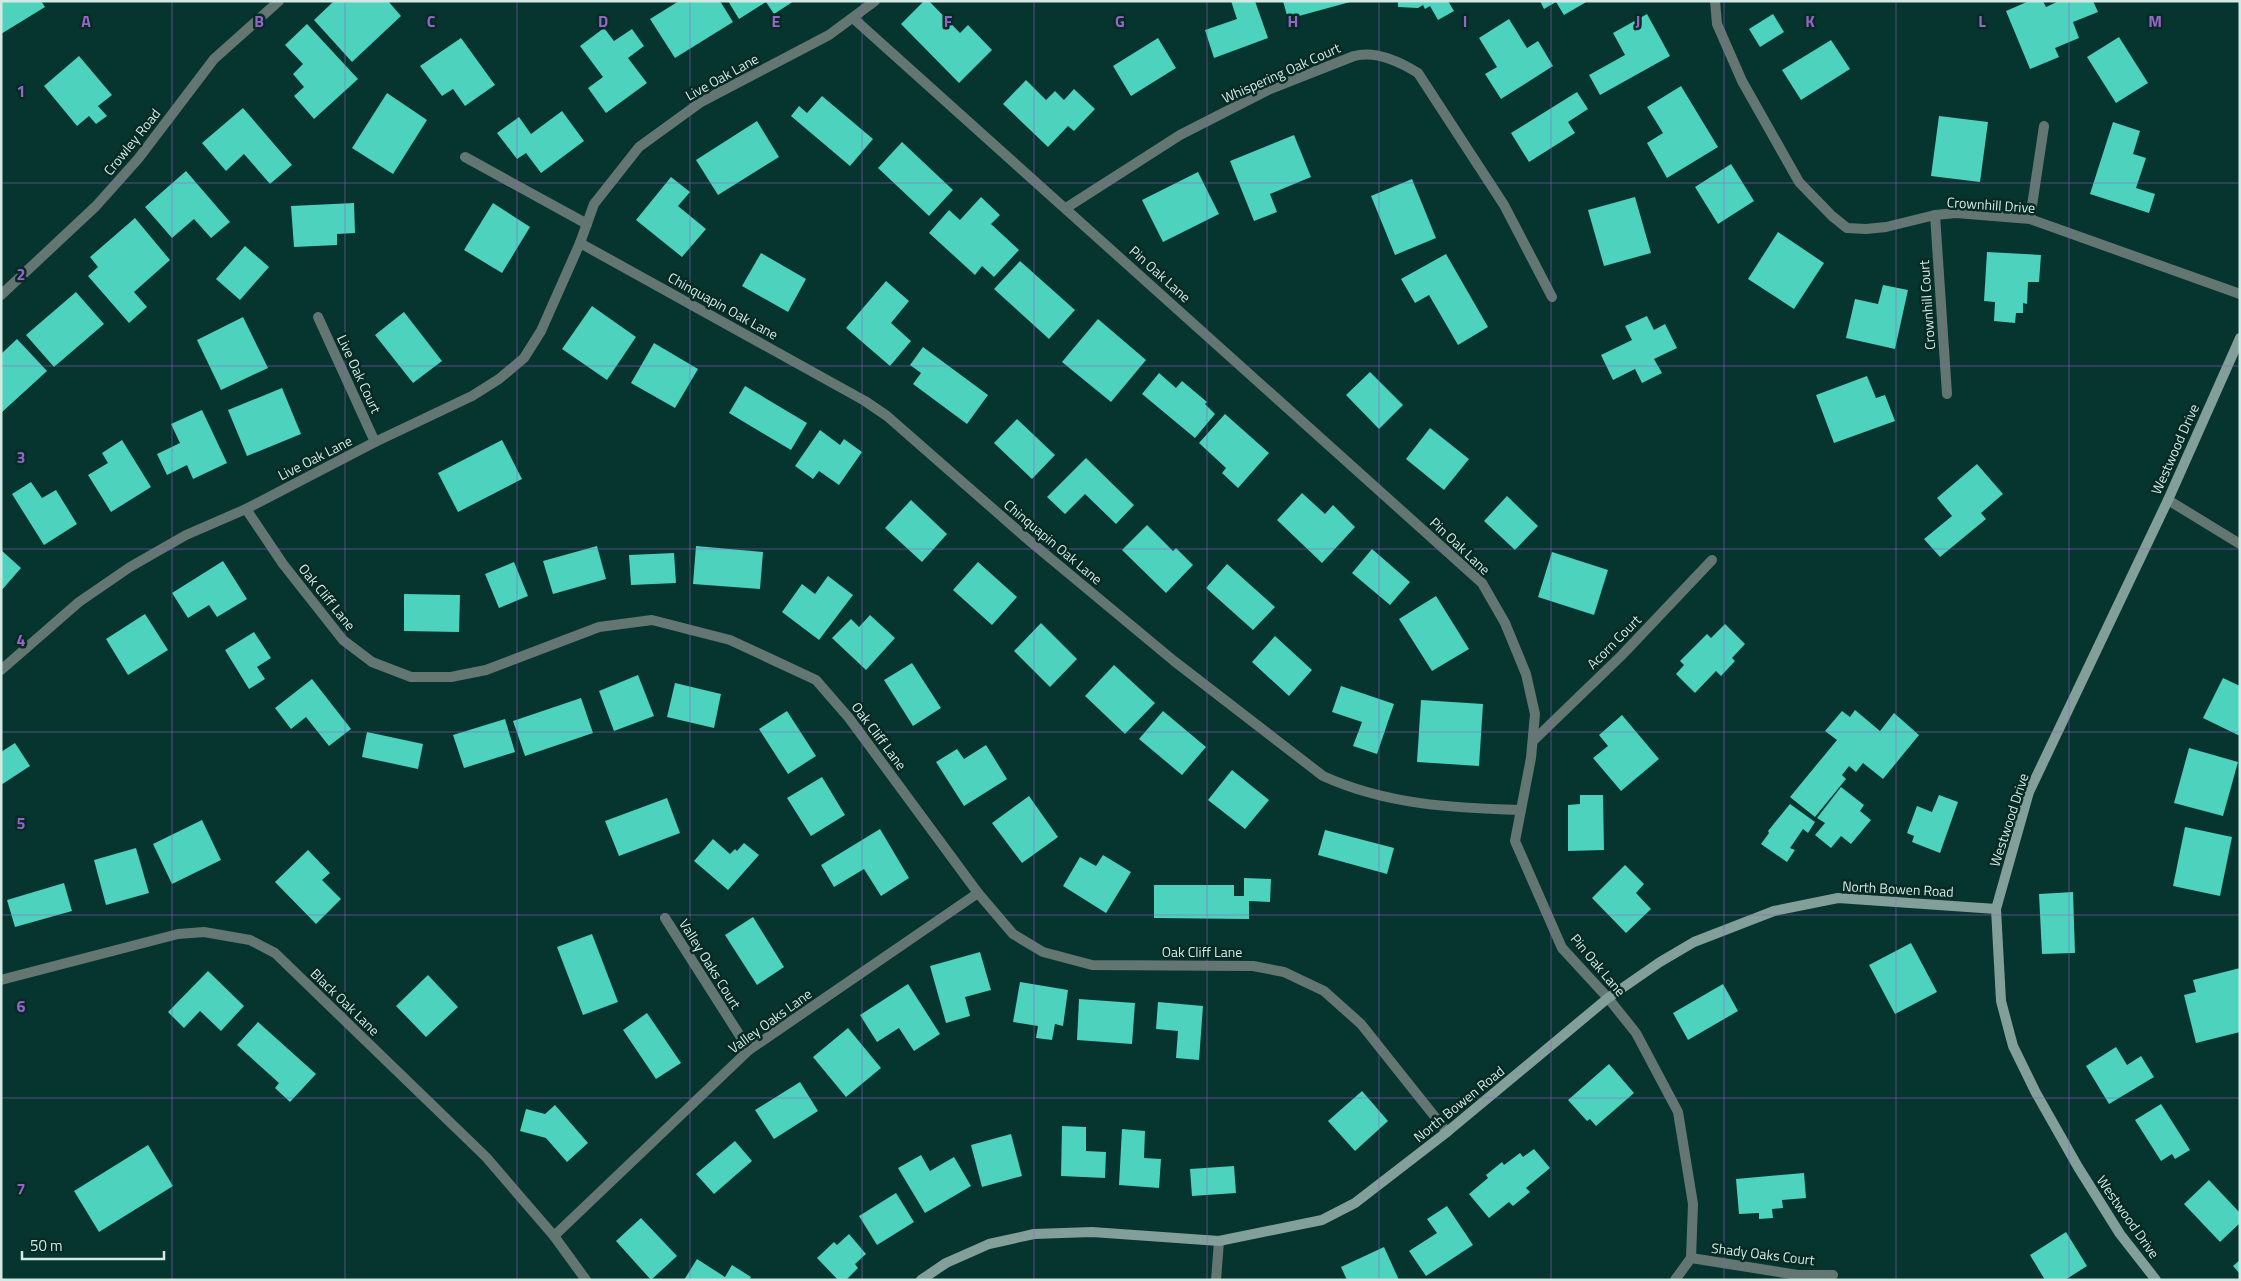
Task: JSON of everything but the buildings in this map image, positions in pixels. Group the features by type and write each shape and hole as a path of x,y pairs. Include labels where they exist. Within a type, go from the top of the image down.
{"street":[{"name":"Crowley Road","path":"1,295 96,206 138,159 214,59 279,1"},
{"name":"Live Oak Lane","path":"1,670 79,602 130,567 186,535 246,509 375,442 472,396 499,379 524,358 541,331 580,243 594,204 639,147 701,102 829,35 875,1"},
{"name":"Crownhill Drive","path":"1715,1 1717,24 1742,81 1799,182 1832,216 1847,228 1866,230 1935,215 1956,213 2030,218 2240,294"},
{"name":"Pin Oak Lane","path":"853,18 1482,583 1504,623 1526,674 1535,714 1533,741 1515,841 1562,948 1608,998 1636,1033 1678,1112 1693,1204 1691,1258"},
{"name":"Whispering Oak Court","path":"1066,208 1180,135 1268,90 1354,56 1363,54 1383,56 1402,63 1418,73 1504,205 1552,297"},
{"path":"2030,218 2044,126"},
{"path":"465,157 587,224"},
{"name":"Crownhill Court","path":"1935,215 1947,394"},
{"name":"Chinquapin Oak Lane","path":"580,243 857,396 880,411 1032,543 1174,661 1323,776 1343,785 1411,804 1521,810"},
{"name":"Live Oak Court","path":"318,318 375,442"},
{"name":"Westwood Drive","path":"2156,1280 2120,1234 2078,1167 2036,1093 2013,1046 2001,1001 1996,909 2030,792 2168,500 2240,338"},
{"path":"2168,500 2240,544"},
{"name":"Oak Cliff Lane","path":"246,509 283,564 343,640 372,662 412,678 451,677 486,670 599,627 652,620 730,640 816,680 849,718 978,893 1013,934 1043,952 1092,965 1253,966 1284,972 1324,991 1361,1024 1447,1132"},
{"name":"Acorn Court","path":"1533,741 1621,656 1712,560"},
{"name":"Valley Oaks Lane","path":"554,1236 749,1050 978,893"},
{"name":"North Bowen Road","path":"921,1280 946,1263 989,1244 1034,1234 1092,1232 1219,1241 1322,1220 1355,1203 1447,1132 1608,998 1660,962 1694,942 1774,911 1838,898 1996,909"},
{"name":"Valley Oaks Court","path":"665,918 749,1050"},
{"name":"Black Oak Lane","path":"1,980 178,934 204,932 250,940 275,953 486,1157 554,1236 586,1280"},
{"path":"1216,1280 1219,1241"},
{"path":"1675,1280 1691,1258"},
{"name":"Shady Oaks Court","path":"1691,1258 1798,1275 1833,1275"}]}
